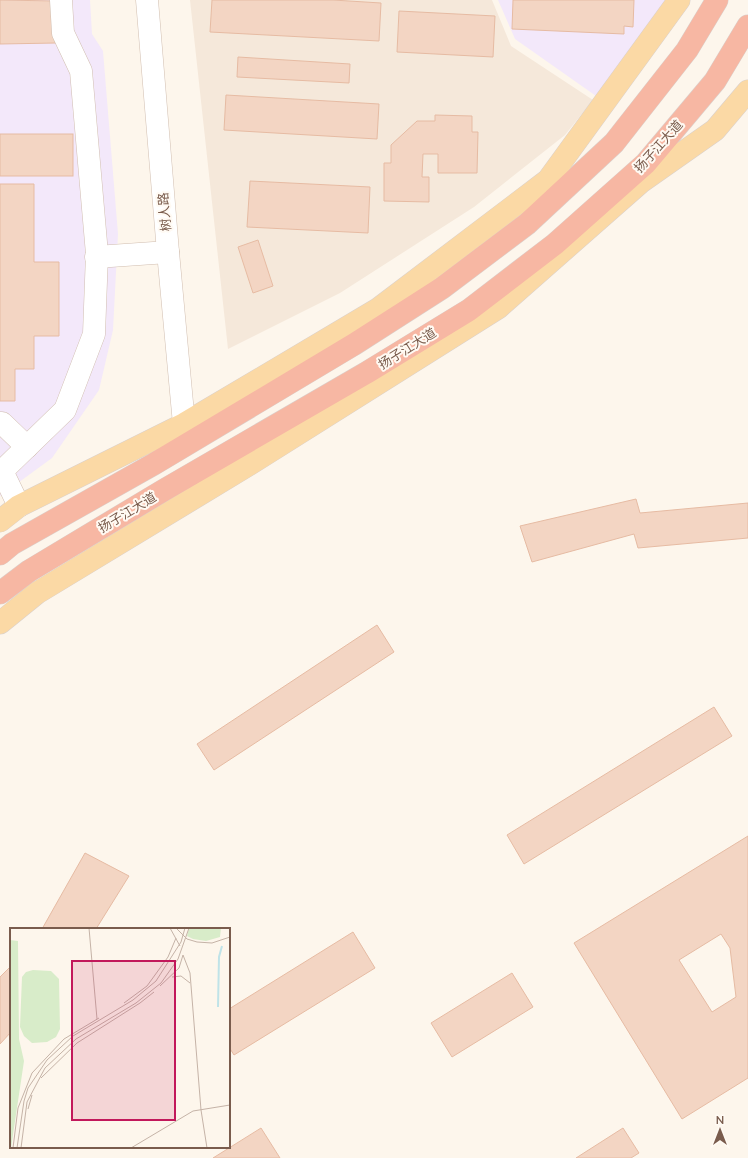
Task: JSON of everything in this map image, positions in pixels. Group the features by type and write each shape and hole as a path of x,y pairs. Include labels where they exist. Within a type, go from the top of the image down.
{"highway":[{"name":"扬子江大道","path":"0,554 12,544 154,464 352,345 442,288 527,224 614,143 687,50 717,0"},
{"name":"扬子江大道","path":"0,593 29,570 366,373 469,310 555,244 646,163 715,81 748,26"}],"main road":[{"path":"0,521 19,506 184,424 378,310 548,180 679,0"},
{"path":"715,130 748,91"},
{"path":"0,623 37,593 250,464 498,308 641,182 715,130 748,109"}],"street":[{"path":"19,506 2,472 65,410 94,334 96,257 81,71 63,33 61,0"},
{"name":"树人路","path":"147,0 184,424"},
{"path":"96,257 168,252"},
{"path":"0,423 2,423 27,447"}],"shaded area":[{"path":"0,0 90,0 92,34 103,51 118,234 113,330 99,390 52,458 0,496"},
{"path":"190,0 492,0 511,46 593,100 565,135 474,207 340,293 228,349"},
{"path":"498,0 669,0 596,96 515,39"}],"building":[{"path":"0,0 56,1 56,43 0,44"},
{"path":"212,0 333,0 381,3 379,41 210,32"},
{"path":"513,0 634,0 633,27 624,26 624,34 512,29"},
{"path":"399,11 495,16 493,57 397,52"},
{"path":"238,57 350,64 349,83 237,77"},
{"path":"226,95 379,104 377,139 224,130"},
{"path":"435,115 472,116 472,132 478,132 477,173 438,173 438,154 423,154 422,177 429,177 429,202 384,201 384,163 391,163 391,145 417,121 435,121"},
{"path":"0,134 73,134 73,176 0,176"},
{"path":"250,181 370,187 368,233 247,227"},
{"path":"0,184 34,184 34,262 59,262 59,336 34,336 34,369 15,369 15,401 0,401"},
{"path":"258,240 273,286 253,293 238,247"},
{"path":"636,499 640,513 748,503 748,538 638,548 634,534 532,562 520,526"},
{"path":"377,625 394,652 214,770 197,744"},
{"path":"714,707 732,736 524,864 507,835"},
{"path":"748,836 748,1078 682,1119 574,943","holes":["721,934 730,948 736,997 712,1012 679,960"]},
{"path":"85,853 129,876 97,928 43,928"},
{"path":"353,932 375,968 234,1055 230,1049 230,1008"},
{"path":"10,967 10,1033 0,1044 0,977"},
{"path":"512,973 533,1007 452,1057 431,1023"},
{"path":"261,1128 280,1158 213,1158"},
{"path":"623,1128 639,1153 631,1158 576,1158"}]}
